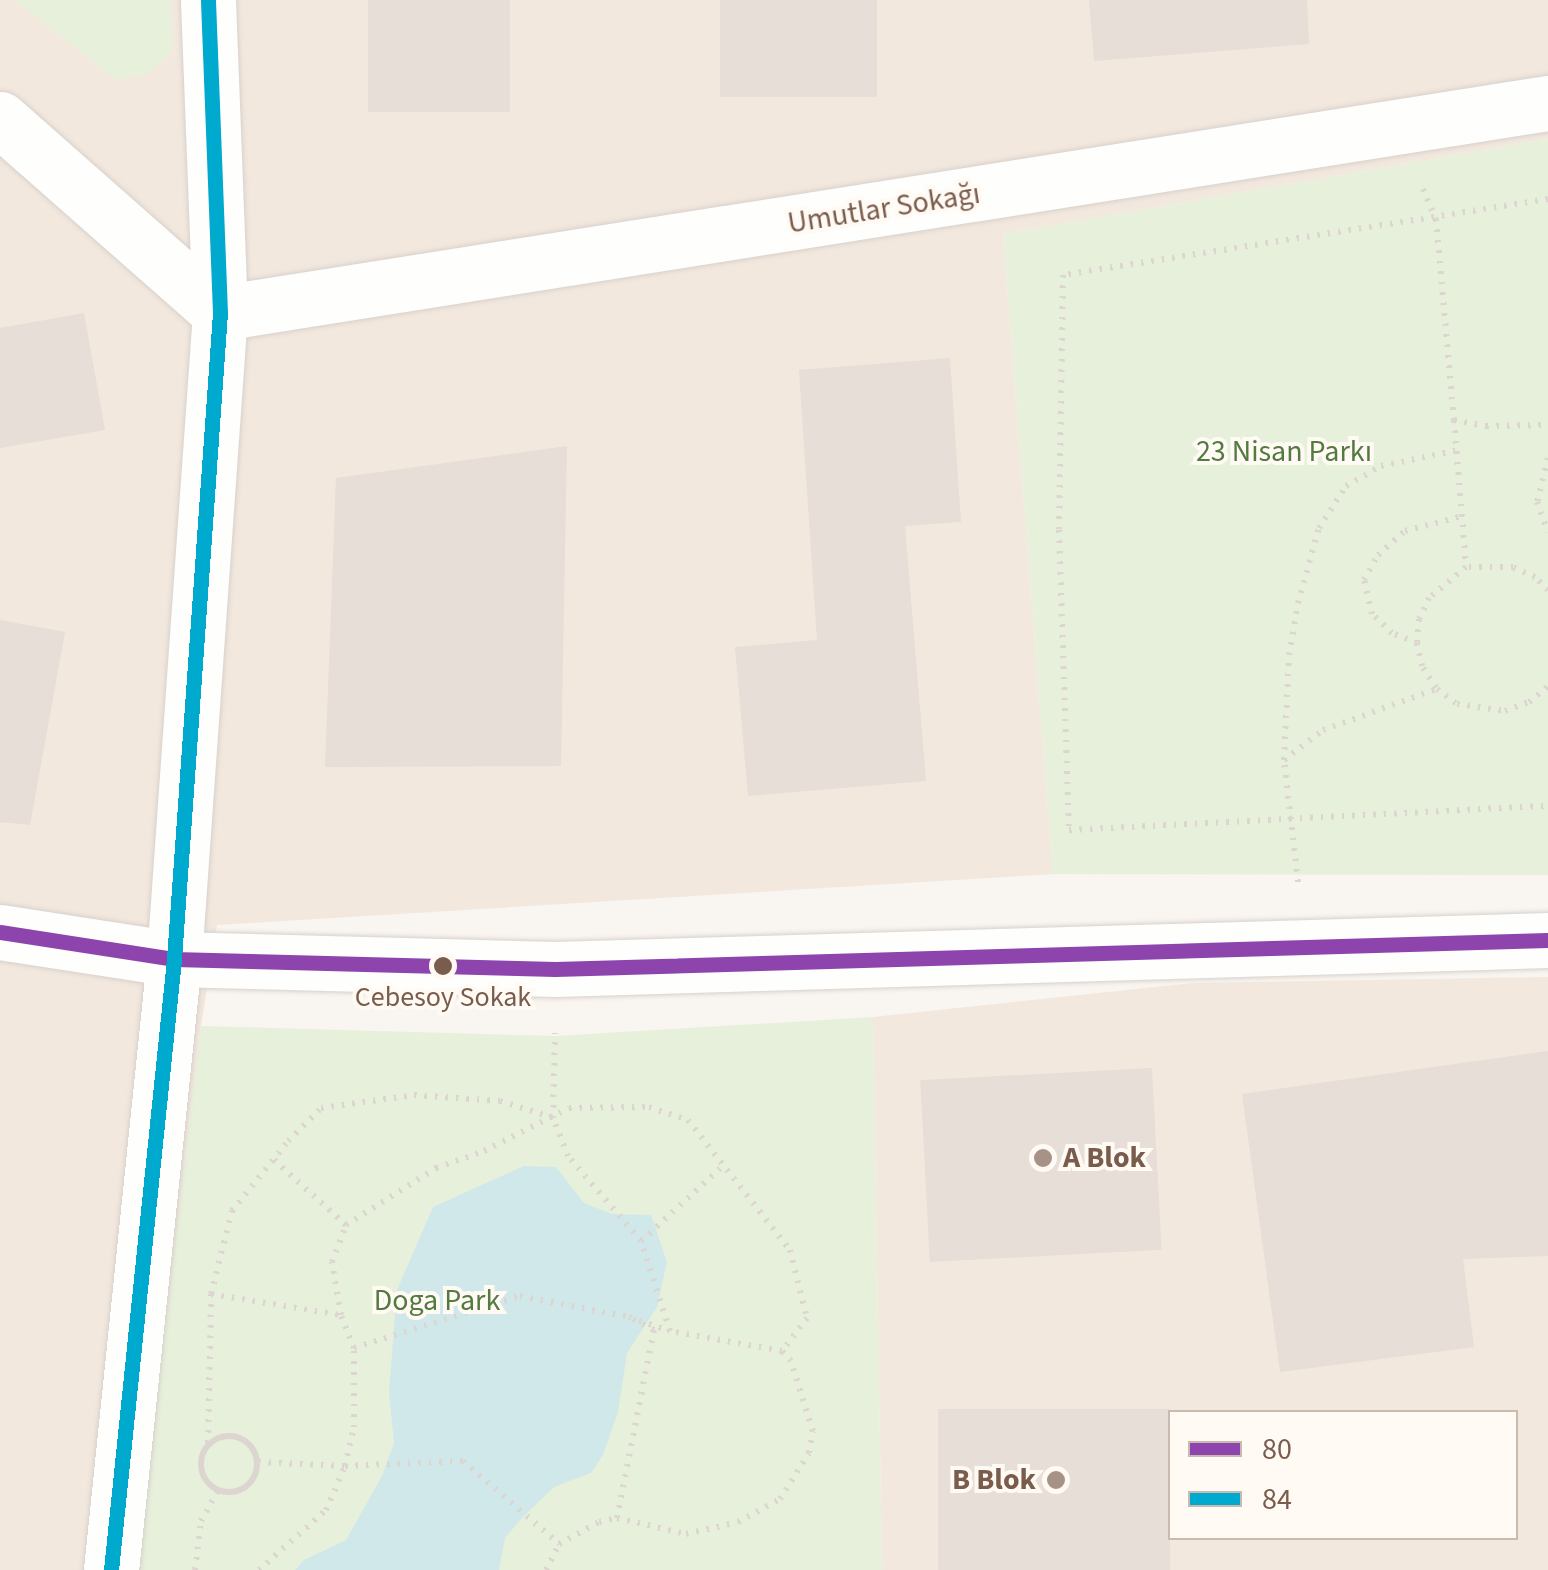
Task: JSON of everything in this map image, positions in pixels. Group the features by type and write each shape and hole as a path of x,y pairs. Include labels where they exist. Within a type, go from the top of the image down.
{"street":[{"path":"112,1570 174,959 220,313 208,0"},
{"name":"Umutlar Sokağı","path":"220,313 1548,103"},
{"path":"0,119 220,313"},
{"path":"0,932 174,959 555,968 1548,940"}],"path":[{"path":"1548,199 1063,275 1058,530 1069,830 1548,806"},
{"path":"1436,219 1459,450 1466,567"},
{"path":"1454,420 1486,426 1548,424"},
{"path":"1302,947 1294,818 1284,760 1289,655 1298,603 1319,528 1346,486 1369,473 1459,450"},
{"path":"1548,458 1537,502 1548,532"},
{"path":"1417,643 1392,633 1372,614 1364,580 1378,555 1405,532 1462,516"},
{"path":"1547,586 1514,567 1466,567 1429,598 1419,619 1417,643 1423,668 1438,689 1456,704 1505,710 1529,702 1548,686"},
{"path":"1284,760 1324,730 1438,689"},
{"path":"555,968 553,1118 568,1156 641,1241 670,1331"},
{"path":"258,1462 246,1486 218,1490 210,1486 201,1469 208,1444 210,1294 232,1211 274,1160 321,1108 414,1095 500,1101 553,1118"},
{"path":"259,1570 326,1510 354,1427 354,1348 342,1315 332,1262 346,1226 436,1168 570,1108 650,1107 688,1120 790,1250 808,1318 782,1351"},
{"path":"274,1160 346,1226"},
{"path":"641,1241 724,1165"},
{"path":"210,1294 342,1315"},
{"path":"354,1348 520,1296 629,1318 670,1331 782,1351 790,1360 813,1431 809,1454 780,1499 738,1522 686,1534 617,1518 599,1522 559,1544 546,1570"},
{"path":"617,1518 654,1330 629,1318"},
{"path":"208,1444 224,1435 242,1439 258,1462"},
{"path":"258,1462 344,1466 463,1460 559,1544"},
{"path":"195,1570 201,1521 218,1490"}],"shaded area":[{"path":"0,0 1548,0 1548,139 1003,234 1053,874 217,925 201,1026 138,1570 0,1570"},
{"path":"1548,977 1548,1570 882,1570 873,1017 1193,983"}],"green space":[{"path":"15,0 171,0 173,50 147,75 115,79"},
{"name":"23 Nisan Parkı","path":"1548,139 1548,875 1053,874 1003,234"},
{"name":"Doga Park","path":"873,1017 882,1570 136,1570 201,1026 555,1036"}],"water":[{"path":"524,1166 556,1167 584,1203 612,1214 651,1215 667,1262 657,1307 627,1353 618,1412 603,1455 591,1473 554,1487 522,1518 505,1538 499,1570 295,1570 304,1560 346,1540 382,1476 394,1443 389,1392 397,1290 433,1207"}],"building":[{"path":"368,0 510,0 510,112 368,112"},
{"path":"720,0 877,0 877,97 720,97"},
{"path":"1089,0 1307,0 1309,44 1094,61"},
{"path":"84,313 105,430 0,448 0,328"},
{"path":"950,358 961,522 905,526 926,781 748,796 735,647 817,640 799,370"},
{"path":"567,446 561,766 325,767 336,478"},
{"path":"0,620 65,632 30,825 0,822"},
{"path":"1548,1051 1548,1256 1463,1259 1474,1347 1280,1372 1242,1094"},
{"name":"A Blok","path":"1152,1068 1162,1250 930,1262 920,1080"},
{"name":"B Blok","path":"938,1409 1170,1409 1170,1570 938,1570"}],"transit line":[{"name":"84","path":"111,1570 174,959 220,313 208,0"},
{"name":"80","path":"0,932 174,959 555,969 1548,940"}],"place":[{"name":"Cebesoy Sokak","path":"443,966"},
{"name":"A Blok","path":"1043,1158"},
{"name":"B Blok","path":"1056,1480"}]}
